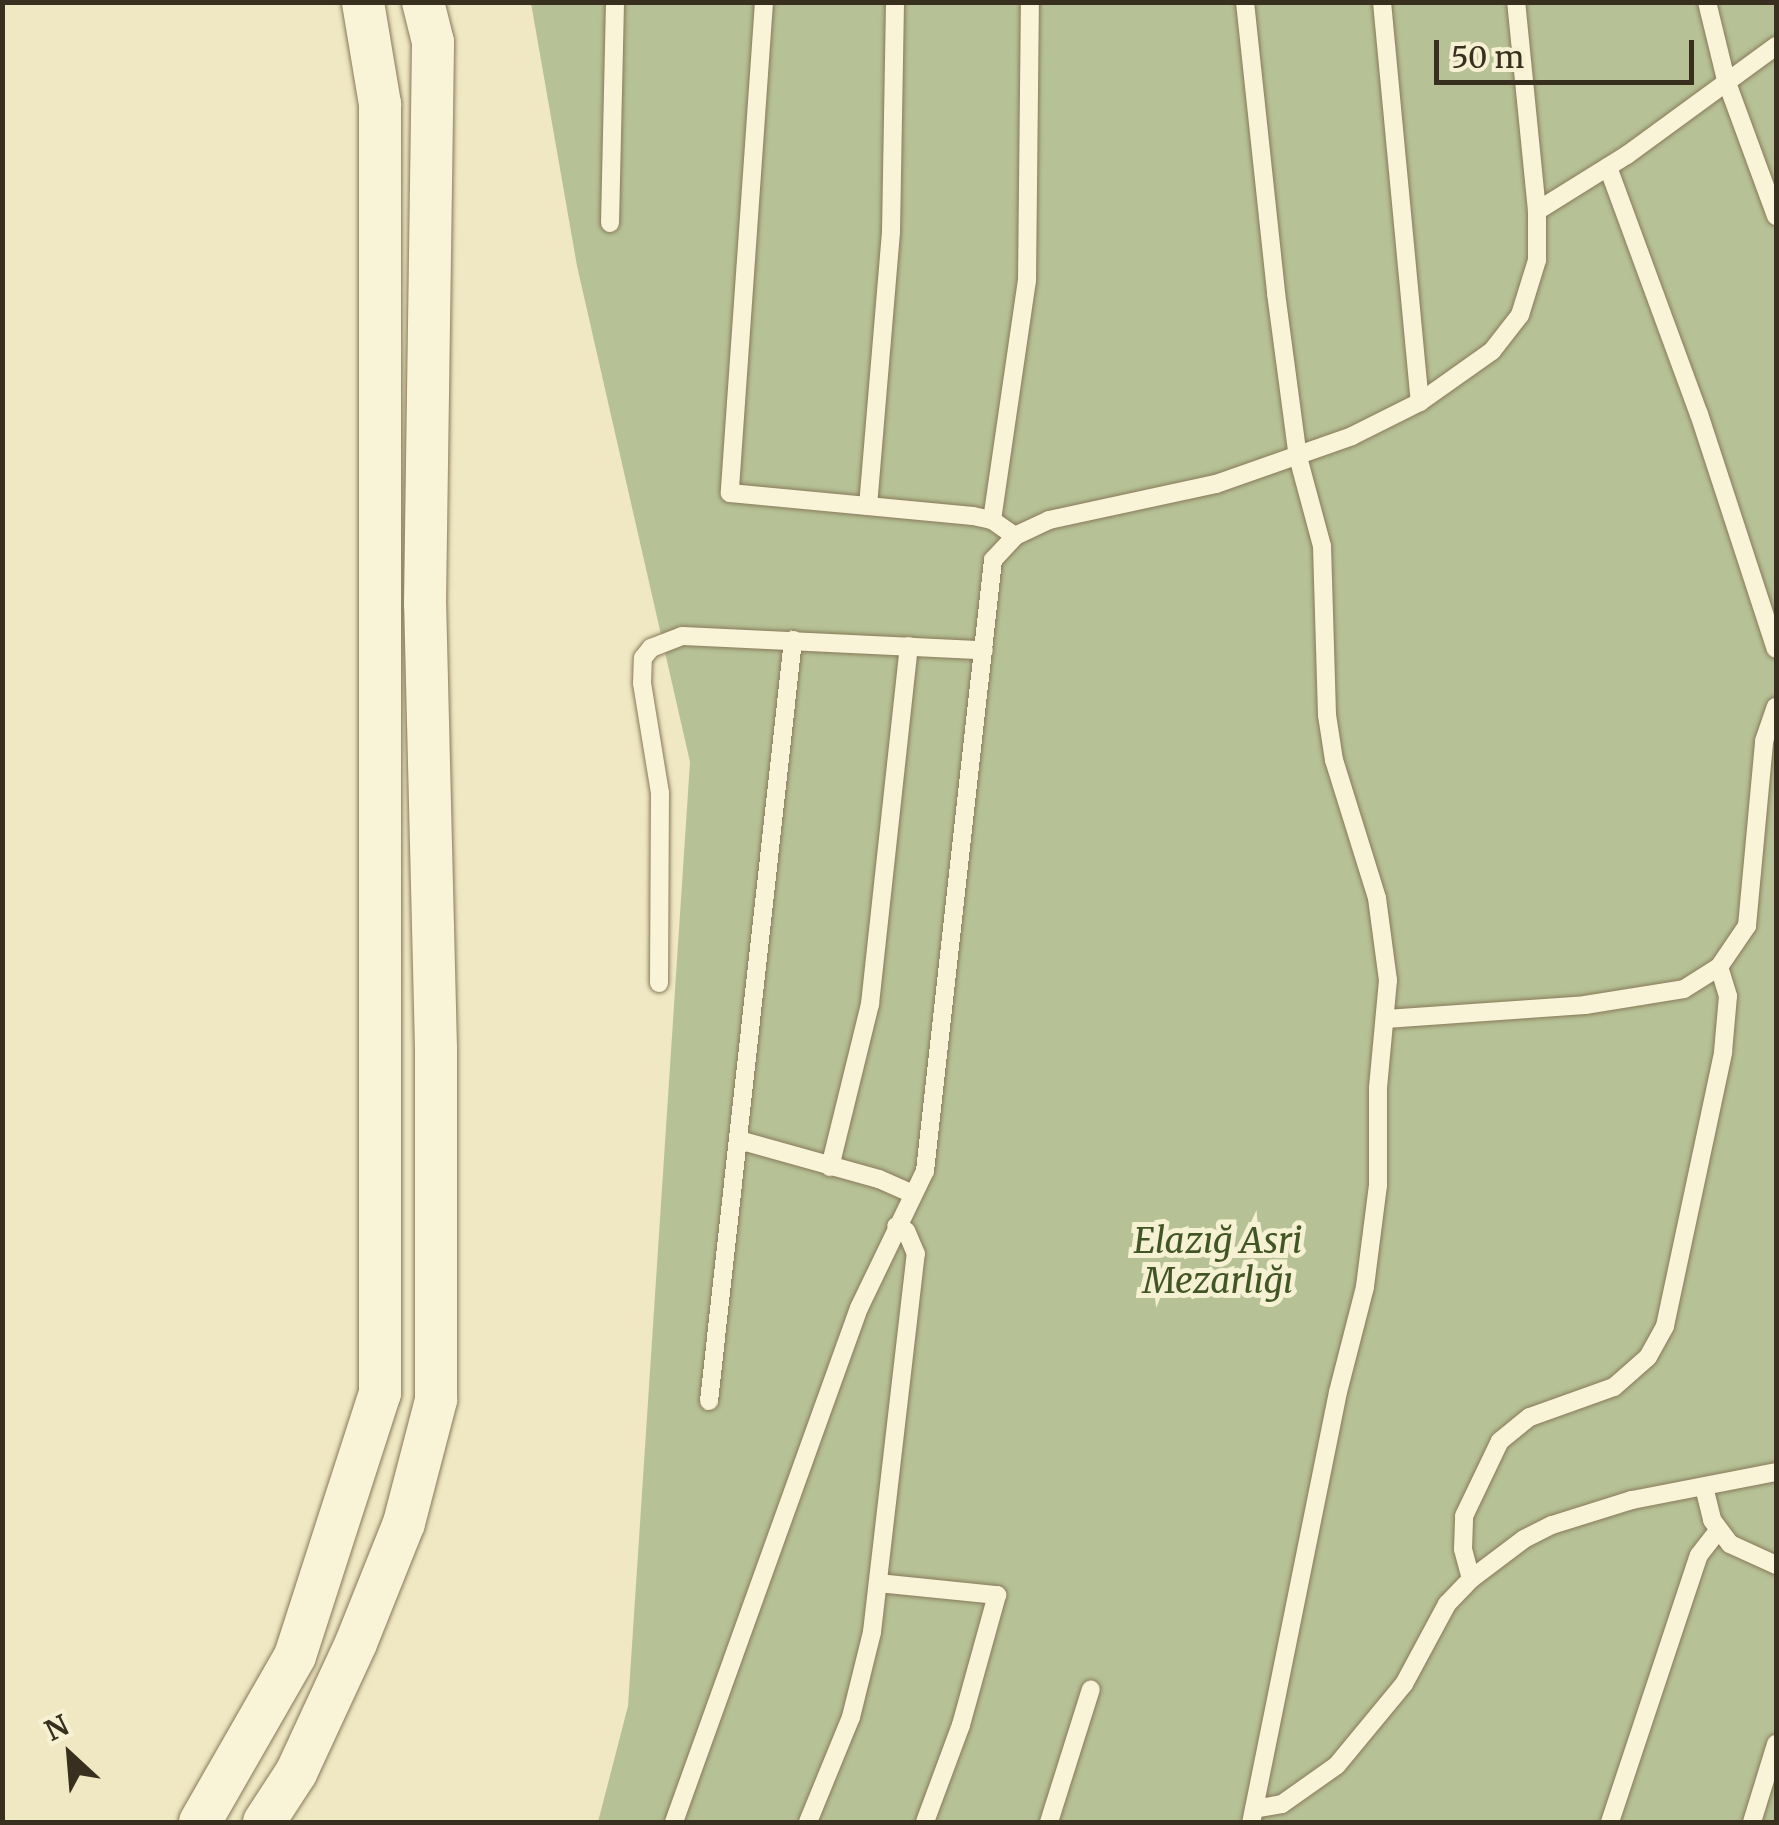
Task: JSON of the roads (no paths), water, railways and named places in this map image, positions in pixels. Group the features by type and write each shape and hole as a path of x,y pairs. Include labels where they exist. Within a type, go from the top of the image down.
{"street":[{"path":"200,1822 294,1656 380,1393 380,104 363,2"},
{"path":"264,1822 296,1773 356,1643 404,1523 436,1400 436,1049 425,604 433,42 423,2"}],"lane":[{"path":"610,223 615,2"},
{"path":"764,2 730,493 992,520 1015,536"},
{"path":"868,506 891,232 895,2"},
{"path":"992,520 1027,281 1030,2"},
{"path":"1246,2 1274,274 1298,457 1322,546 1327,715 1334,760 1377,898 1387,960 1386,1019 1378,1088 1376,1201 1365,1287 1326,1446 1252,1816"},
{"path":"1382,2 1420,402"},
{"path":"674,1822 859,1308 925,1171 993,560 1015,536 1050,520 1216,484 1352,436 1420,402 1492,351 1520,315 1534,279 1537,211 1516,2"},
{"path":"1706,2 1726,80 1776,216"},
{"path":"1537,211 1608,167 1776,46"},
{"path":"1608,167 1698,414 1776,649"},
{"path":"659,982 662,837 655,749 642,683 644,658 660,641 671,637 793,640 984,650"},
{"path":"710,1400 793,640"},
{"path":"830,1167 870,1004 909,646"},
{"path":"1386,1019 1584,1005 1684,989 1719,967 1747,926 1764,741 1776,707"},
{"path":"1471,1578 1463,1549 1464,1516 1500,1441 1530,1417 1614,1387 1648,1357 1665,1326 1722,1052 1728,996 1719,967"},
{"path":"738,1140 879,1179 913,1194"},
{"path":"808,1822 862,1679 878,1583 916,1254 906,1232 896,1226"},
{"path":"1252,1816 1282,1804 1337,1765 1361,1740 1404,1684 1446,1604 1471,1578 1552,1525 1632,1500 1776,1472"},
{"path":"1704,1487 1718,1531 1744,1554 1776,1565"},
{"path":"1610,1822 1699,1555 1718,1531"},
{"path":"878,1583 997,1595 960,1724 925,1822"},
{"path":"1050,1822 1091,1689"},
{"path":"1752,1822 1776,1744"}],"park label":[{"name":"Elazığ Asri Mezarlığı","path":"1218,1261"}]}
